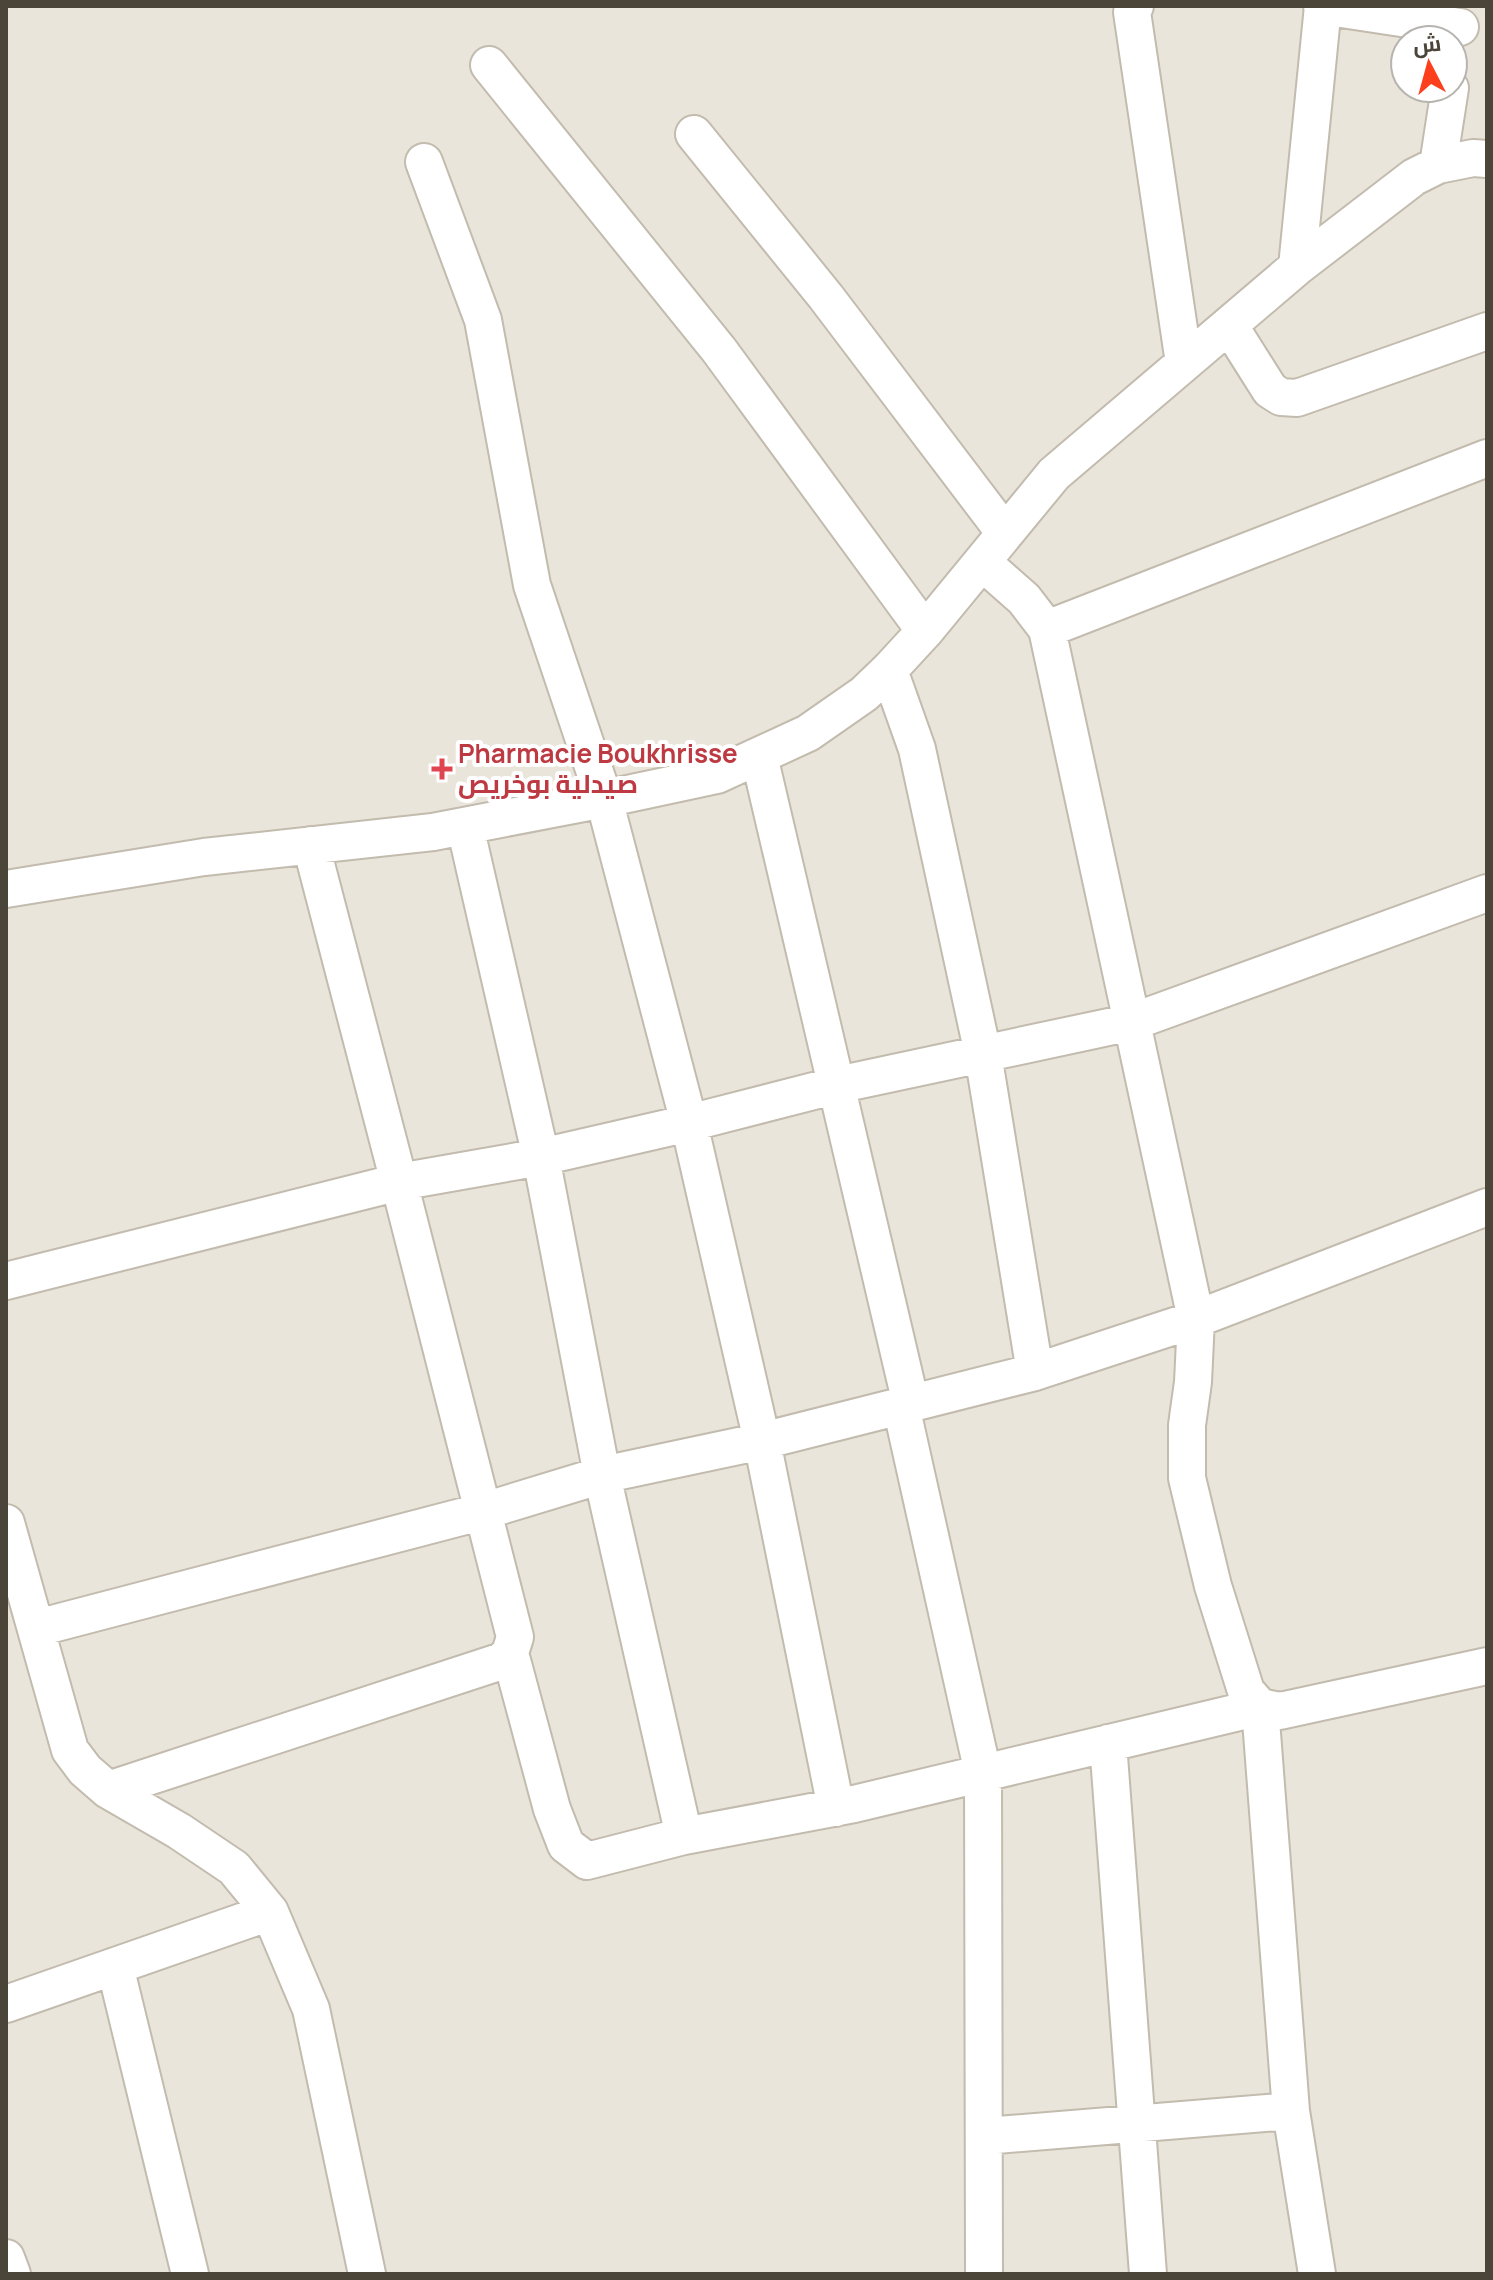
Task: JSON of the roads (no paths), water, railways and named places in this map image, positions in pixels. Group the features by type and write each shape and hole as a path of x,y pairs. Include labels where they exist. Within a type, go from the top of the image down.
{"street":[{"path":"1135,6 1132,12 1184,363"},
{"path":"1297,267 1322,6 1463,17"},
{"path":"489,65 719,350 925,631"},
{"path":"1438,165 1448,104"},
{"path":"694,134 826,297 1005,533"},
{"path":"6,889 204,857 433,832 604,799 717,775 808,733 864,694 889,670 925,631 1054,474 1297,267 1414,177 1438,165 1473,158 1487,159"},
{"path":"424,162 483,320 532,585 604,799 689,1123 762,1441 836,1808"},
{"path":"1229,325 1270,390 1281,397 1297,398 1487,331"},
{"path":"1047,629 1487,458"},
{"path":"982,562 1024,599 1047,629 1196,1319 1187,1425 1187,1478 1213,1586 1246,1691 1260,1707 1291,2111 1317,2274"},
{"path":"889,670 917,749 983,1054 1035,1372"},
{"path":"759,756 837,1085 983,1773 984,2274"},
{"path":"465,826 541,1157 602,1475 684,1836"},
{"path":"108,1790 502,1661 510,1653 515,1637 311,845"},
{"path":"6,1281 399,1182 541,1157 837,1085 1132,1022 1487,893"},
{"path":"37,1628 484,1511 602,1475 762,1441 1035,1372 1196,1319 1487,1207"},
{"path":"6,1523 70,1750 85,1770 108,1790 179,1831 234,1868 270,1912 311,2009 367,2274"},
{"path":"510,1653 552,1809 566,1845 587,1861 684,1836 836,1808 1260,1707 1280,1711 1487,1666"},
{"path":"1108,1743 1148,2274"},
{"path":"6,2004 270,1912"},
{"path":"115,1966 190,2274"},
{"path":"985,2136 1291,2111"},
{"path":"6,2258 12,2274"}],"place":[{"name":"Pharmacie Boukhrisse صيدلية بوخريص","path":"442,769"}]}
